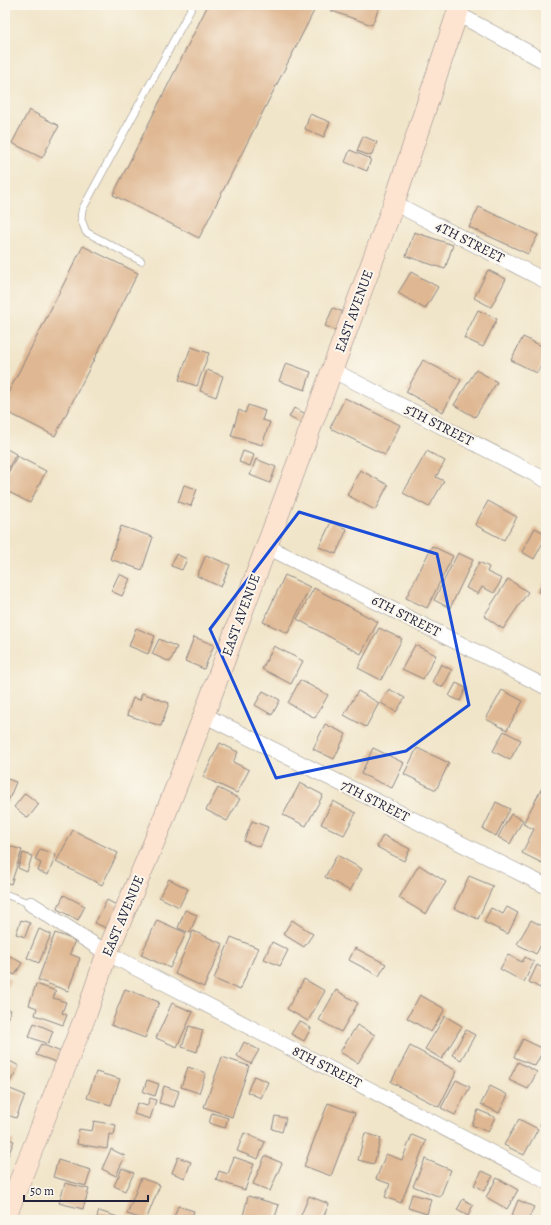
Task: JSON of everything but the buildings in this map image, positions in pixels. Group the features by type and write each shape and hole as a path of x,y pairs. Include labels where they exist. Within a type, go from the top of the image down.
{"main road":[{"name":"EAST AVENUE","path":"5,1218 87,1012 107,953 144,866 204,715 394,203 458,9"}],"street":[{"path":"458,9 546,62"},
{"name":"4TH STREET","path":"394,203 546,281"},
{"name":"5TH STREET","path":"332,370 546,480"},
{"name":"6TH STREET","path":"266,546 546,687"},
{"name":"7TH STREET","path":"204,715 546,886"},
{"name":"8TH STREET","path":"31,904 107,953 546,1181"}],"lane":[{"path":"141,261 86,232 81,219 82,210 193,5"},
{"path":"5,894 31,904"}],"highlighted area":[{"path":"299,512 437,554 469,705 406,751 276,778 210,629"}]}
